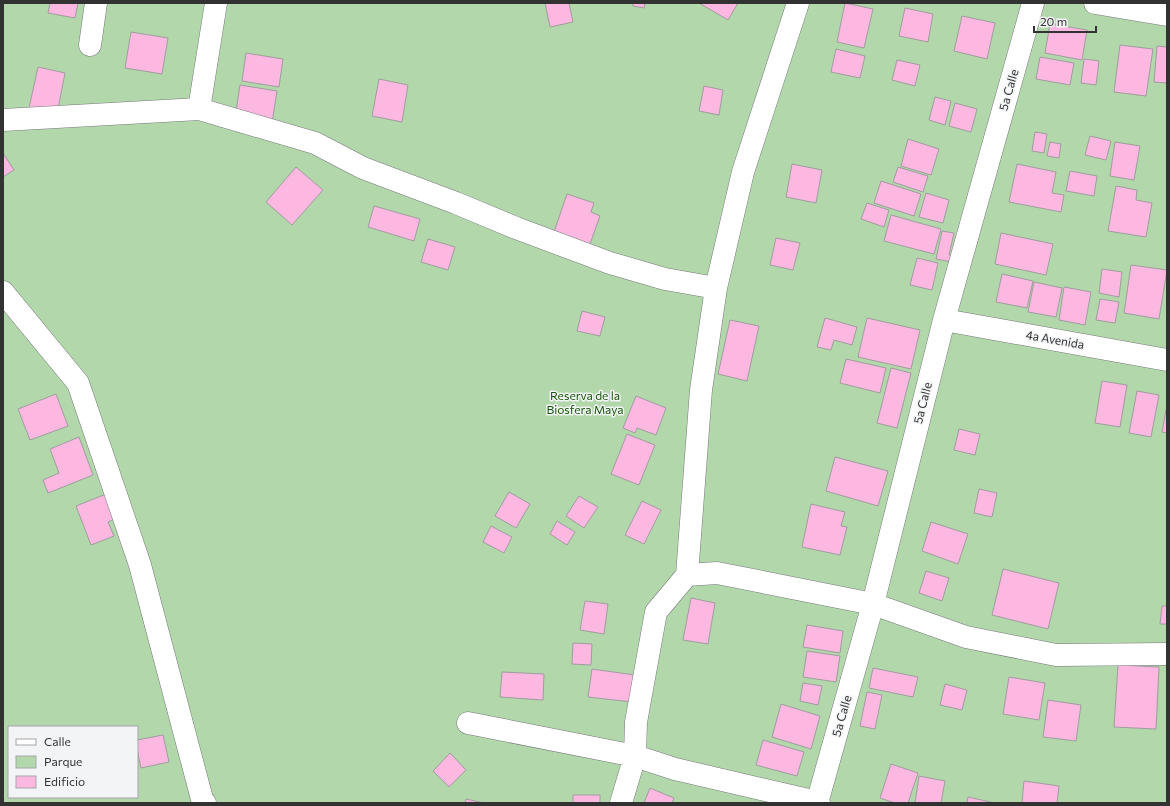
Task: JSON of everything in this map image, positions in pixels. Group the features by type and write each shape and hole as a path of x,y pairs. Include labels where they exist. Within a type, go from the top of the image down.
{"street":[{"path":"90,45 96,3"},
{"path":"199,109 216,3"},
{"path":"621,803 634,756 636,722 656,612 687,575 701,390 716,288 743,172 798,3"},
{"name":"5a Calle","path":"818,803 873,604 944,320 1033,3"},
{"path":"1095,3 1167,15"},
{"path":"3,120 199,109 315,143 363,168 610,263 665,279 716,288"},
{"path":"3,292 78,383 140,565 202,799 205,803"},
{"name":"4a Avenida","path":"944,320 1167,360"},
{"path":"687,575 717,573 873,604 966,637 1056,655 1167,654"},
{"path":"468,723 634,756 675,769 818,803"}],"green space":[{"name":"Reserva de la Biosfera Maya","path":"3,3 1167,3 1167,803 3,803"}],"building":[{"path":"50,3 78,3 75,18 48,13"},
{"path":"545,3 569,3 573,22 550,27"},
{"path":"633,3 645,3 644,8 633,6"},
{"path":"699,3 738,3 728,20"},
{"path":"845,3 873,9 864,48 837,42"},
{"path":"905,8 933,14 928,42 899,36"},
{"path":"962,16 995,23 987,59 954,51"},
{"path":"1050,24 1087,30 1082,60 1045,53"},
{"path":"131,32 168,38 162,74 125,68"},
{"path":"1120,45 1153,49 1146,96 1114,92"},
{"path":"1157,46 1167,47 1167,83 1154,82"},
{"path":"836,49 865,56 860,78 831,72"},
{"path":"246,53 283,59 279,87 242,81"},
{"path":"1040,57 1074,63 1070,85 1036,79"},
{"path":"1084,59 1099,61 1096,85 1081,83"},
{"path":"897,60 920,65 915,86 892,80"},
{"path":"38,67 65,73 57,114 29,108"},
{"path":"379,79 408,85 402,122 372,116"},
{"path":"240,85 277,91 272,123 235,118"},
{"path":"704,86 723,90 719,115 699,111"},
{"path":"935,97 951,101 945,125 929,120"},
{"path":"955,103 977,109 971,132 949,126"},
{"path":"1035,132 1047,134 1044,153 1032,151"},
{"path":"1090,136 1111,141 1106,160 1085,155"},
{"path":"908,139 939,149 931,175 901,166"},
{"path":"1050,142 1061,144 1059,158 1047,156"},
{"path":"1115,142 1140,146 1134,180 1110,176"},
{"path":"3,153 14,170 3,177"},
{"path":"792,164 822,170 816,203 786,197"},
{"path":"1017,164 1056,172 1052,193 1064,195 1061,212 1009,202"},
{"path":"296,167 323,190 292,225 266,202"},
{"path":"898,167 928,176 923,192 893,182"},
{"path":"1070,171 1097,176 1094,196 1066,191"},
{"path":"881,181 921,194 914,216 874,203"},
{"path":"1116,186 1137,190 1136,200 1152,203 1146,237 1108,231"},
{"path":"926,193 949,200 943,223 919,217"},
{"path":"567,194 594,203 591,212 600,216 590,244 554,232"},
{"path":"867,203 889,210 884,227 861,219"},
{"path":"374,206 420,219 414,241 368,227"},
{"path":"891,215 941,229 934,254 884,241"},
{"path":"942,231 954,233 949,255 953,255 952,262 936,259"},
{"path":"1001,233 1053,244 1046,275 995,264"},
{"path":"776,238 800,243 793,270 770,265"},
{"path":"428,239 455,247 448,270 421,262"},
{"path":"917,258 938,263 932,290 910,285"},
{"path":"1131,265 1167,270 1159,319 1124,313"},
{"path":"1102,269 1122,272 1119,297 1099,293"},
{"path":"1002,274 1033,281 1027,308 996,302"},
{"path":"1034,282 1062,288 1056,317 1028,312"},
{"path":"1064,287 1091,292 1085,325 1059,320"},
{"path":"1100,299 1119,302 1115,323 1096,320"},
{"path":"582,311 605,317 600,336 577,331"},
{"path":"825,318 857,327 852,345 834,340 831,350 817,347"},
{"path":"867,318 920,330 911,369 858,357"},
{"path":"730,320 759,326 747,381 718,374"},
{"path":"846,359 886,368 880,393 840,383"},
{"path":"891,368 911,373 897,428 877,423"},
{"path":"1102,381 1127,385 1120,427 1095,423"},
{"path":"1137,391 1159,395 1151,437 1129,433"},
{"path":"56,394 68,426 30,440 18,409"},
{"path":"636,396 666,408 656,435 637,428 635,433 623,428"},
{"path":"1167,405 1167,433 1162,432"},
{"path":"959,429 980,434 975,455 954,450"},
{"path":"627,434 655,445 639,485 611,474"},
{"path":"79,437 93,475 48,493 43,480 59,473 50,449"},
{"path":"835,457 888,471 878,506 826,491"},
{"path":"979,489 997,493 992,517 974,513"},
{"path":"509,492 530,504 516,528 495,516"},
{"path":"106,494 115,519 108,522 114,536 91,545 76,506"},
{"path":"579,496 598,507 584,528 566,516"},
{"path":"642,501 661,510 644,544 625,535"},
{"path":"811,504 845,512 841,526 847,527 840,555 802,547"},
{"path":"557,521 575,532 567,545 550,534"},
{"path":"931,522 968,534 958,564 922,551"},
{"path":"491,526 512,537 504,553 483,542"},
{"path":"1003,569 1059,583 1048,629 992,615"},
{"path":"926,571 949,578 942,601 919,593"},
{"path":"691,598 715,603 708,644 683,640"},
{"path":"585,601 608,604 604,634 580,630"},
{"path":"1162,606 1167,606 1167,624 1160,624"},
{"path":"807,625 843,631 840,653 803,647"},
{"path":"573,643 592,644 591,665 572,664"},
{"path":"807,651 840,656 836,682 803,677"},
{"path":"1118,665 1159,667 1156,729 1114,727"},
{"path":"873,668 918,677 913,697 869,688"},
{"path":"592,669 635,675 632,702 588,697"},
{"path":"502,672 544,674 543,700 500,697"},
{"path":"1009,677 1045,683 1039,720 1003,714"},
{"path":"803,683 822,686 818,705 800,701"},
{"path":"945,684 967,690 962,710 940,705"},
{"path":"867,692 882,695 875,729 860,726"},
{"path":"1048,700 1081,705 1076,741 1043,737"},
{"path":"781,704 820,716 811,749 772,737"},
{"path":"163,735 169,762 141,768 138,754 138,740"},
{"path":"763,740 804,752 797,776 756,765"},
{"path":"450,753 466,770 449,787 433,771"},
{"path":"891,764 918,773 908,803 895,803 880,798"},
{"path":"919,776 945,781 941,803 915,803"},
{"path":"1024,781 1059,786 1057,803 1022,803"},
{"path":"650,788 674,798 672,803 644,803"},
{"path":"573,795 600,795 600,803 573,803"},
{"path":"968,797 995,803 967,803"},
{"path":"466,799 484,803 465,803"}]}
